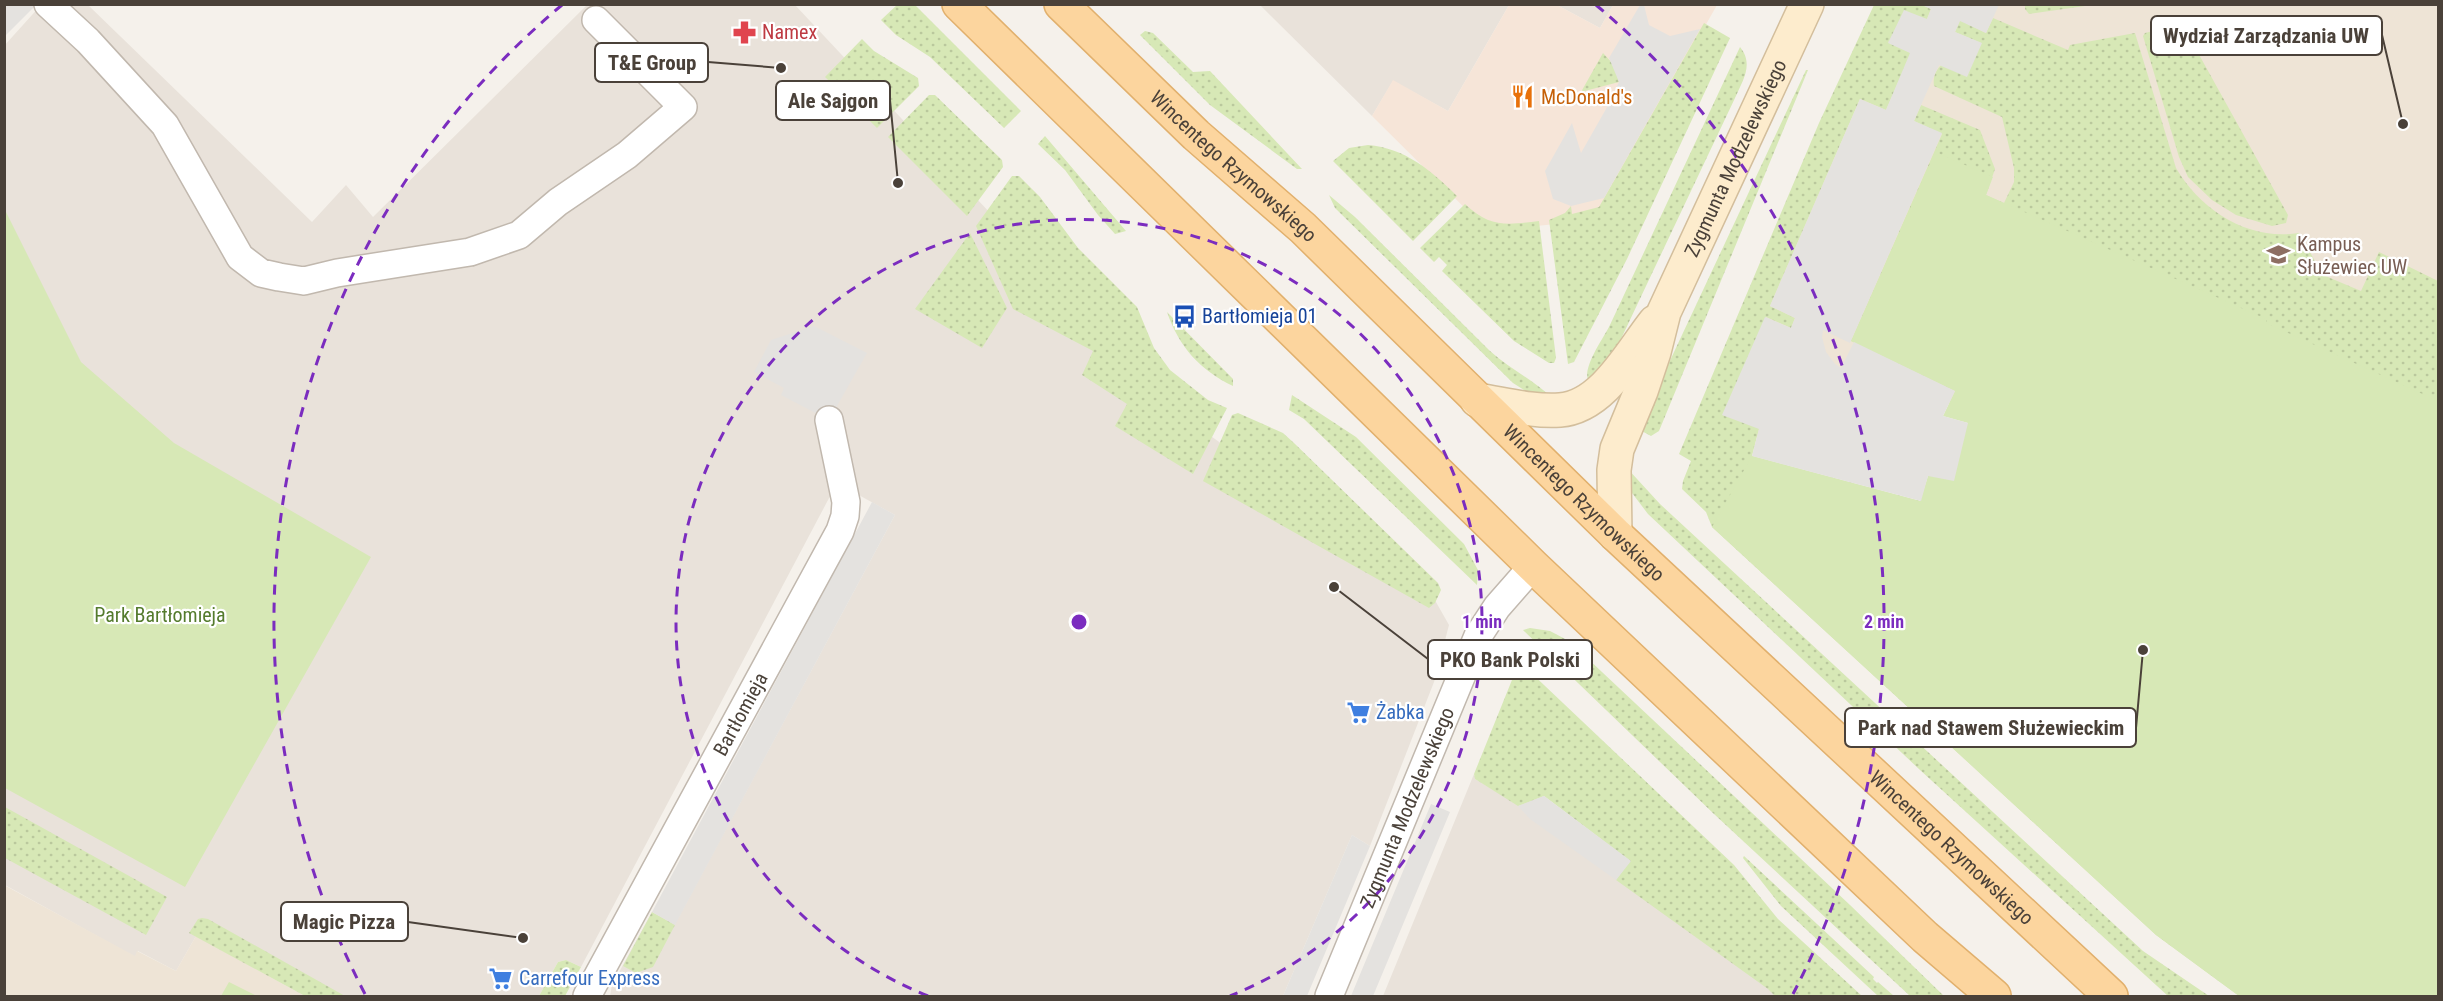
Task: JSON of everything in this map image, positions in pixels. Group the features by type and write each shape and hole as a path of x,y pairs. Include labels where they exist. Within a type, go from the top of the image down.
{"main road":[{"path":"959,4 1533,566 1925,937 1994,996"},
{"name":"Wincentego Rzymowskiego","path":"1061,4 1196,135 1303,228 1615,534 2111,996"},
{"path":"1925,937 1973,996"}],"street":[{"path":"48,4 88,41 165,125 240,257 261,273 304,281 337,273 470,252 519,235 558,202 627,156 683,107 596,20"},
{"name":"Zygmunta Modzelewskiego","path":"1615,534 1614,480 1617,449 1641,391 1664,312 1807,4"},
{"name":"Zygmunta Modzelewskiego","path":"1478,400 1550,410 1573,408 1591,399 1605,387 1664,312"},
{"name":"Bartłomieja","path":"587,996 840,531 845,516 846,502 829,420"},
{"name":"Zygmunta Modzelewskiego","path":"1329,996 1478,636 1497,607 1533,566"}],"shaded area":[{"path":"5,5 36,5 5,36"},
{"path":"41,5 88,5 312,222 346,185 373,217 587,5 795,5 1176,411 1432,595 1449,625 1434,682 1370,846 1352,835 1283,996 610,996 612,985 652,912 675,924 895,515 837,483 581,967 566,960 558,962 539,996 305,996 196,936 176,971 138,951 135,957 5,885 4,46"},
{"path":"1260,5 1509,5 1448,111 1393,81 1372,116"},
{"path":"1509,5 1557,5 1600,28 1613,5 1717,5 1595,220 1488,231 1372,116 1393,80 1448,111"},
{"path":"1557,5 1613,5 1600,28"},
{"path":"1640,5 1644,5 1649,25 1670,36 1700,29 1604,198 1571,206 1553,199 1545,171 1572,123 1581,153 1619,82 1609,58"},
{"name":"Kampus Służewiec UW","path":"1901,5 2438,5 2438,401 2266,319 1985,195 1993,177 1851,340 1974,400 1709,444"},
{"path":"1922,5 1999,5 1986,33 1960,21 1955,32 1982,43 1967,77 1939,65 1921,105 1914,121 1942,133 1850,343 1823,330 1822,337 1826,352 1841,368 1854,342 1955,391 1943,416 1968,423 1954,481 1928,476 1921,501 1752,456 1759,429 1722,415 1765,317 1791,328 1795,318 1770,306 1860,99 1886,110 1910,53 1888,43 1904,10 1927,19 1931,9"},
{"path":"814,326 867,353 829,420 781,395 784,388 754,372 771,340"},
{"path":"872,502 895,515 675,925 652,912"},
{"path":"1474,774 1475,779 1518,805 1544,796 1785,996 1383,996"},
{"path":"1544,796 1631,861 1616,880 1530,819 1518,806"},
{"path":"1431,804 1450,812 1373,996 1351,996"},
{"path":"1352,835 1370,846 1307,996 1283,996"},
{"path":"4,885 135,956 137,951 176,971 196,936 305,996 5,996"}],"green space":[{"path":"898,4 915,5 1021,111 1004,128 930,57 896,35 881,20"},
{"path":"2025,4 2085,6 2029,14 2025,9"},
{"path":"1874,5 1922,5 1931,9 1927,19 1888,42 1911,53 1886,110 1860,99 1770,306 1795,318 1791,328 1766,317 1759,429 1752,456 1920,501 1968,423 1955,391 1851,341 1942,134 1914,121 1921,105 1980,130 1995,169 1986,195 2004,203 2014,182 2014,168 2002,117 1934,86 1934,77 1942,64 1981,43 1955,32 1960,20 1986,33 1993,18 2068,50 2070,45 2135,33 2176,168 2186,183 2213,210 2228,220 2262,232 2299,233 2323,275 2361,291 2379,252 2438,281 2438,415 2239,996 2156,935 1712,527 1706,512 1682,489 1691,461 1679,454 1819,123"},
{"path":"1704,23 1730,38 1627,259 1574,362 1568,364 1549,220 1565,213 1571,206 1572,214 1599,207"},
{"path":"2157,30 2178,34 2192,42 2288,215 2286,223 2272,226 2236,215 2212,200 2188,177 2179,157 2143,36 2145,33"},
{"path":"1145,31 1153,33 1193,72 1210,71 1302,169 1297,169 1210,105 1140,35"},
{"path":"862,39 874,51 918,78 919,86 877,128 825,77"},
{"path":"1740,47 1747,66 1741,85 1620,341 1602,372 1588,380 1588,368 1594,354 1609,327"},
{"path":"1603,53 1614,65 1619,82 1581,92"},
{"path":"1806,70 1808,70 1659,431 1651,436 1638,429"},
{"path":"929,95 935,95 1002,160 1003,167 967,216 888,137"},
{"path":"1045,136 1126,231 1115,234 1098,215 1065,170 1038,144"},
{"path":"1368,145 1394,151 1417,162 1457,196 1413,241 1333,161 1349,148"},
{"path":"1935,152 1993,177 1986,195 2266,319 2266,323 2438,401 2438,996 2239,996 2156,935 1712,527 1752,456 1920,501 1928,476 1968,423 1943,416 1955,391 1851,341"},
{"path":"1012,176 1019,176 1040,197 1078,248 1137,307 1154,348 1170,370 1208,400 1227,408 1193,474 1115,426 1127,404 1082,375 1093,351 1013,309 976,226"},
{"path":"1329,195 1355,217 1490,351 1553,399 1532,395 1513,383 1335,208"},
{"path":"1465,204 1474,212 1499,223 1539,221 1556,358 1554,363 1549,363 1514,341 1442,271 1447,265 1439,257 1434,262 1420,248"},
{"name":"Park Bartłomieja","path":"4,208 81,362 174,443 371,557 185,887 5,788"},
{"path":"970,233 1007,308 982,348 915,309"},
{"path":"1167,312 1233,379 1233,386 1210,373 1192,356 1184,347"},
{"path":"1292,395 1356,437 1464,544 1478,570 1477,585 1304,419 1289,410"},
{"path":"1238,413 1283,433 1294,443 1438,583 1441,590 1435,603 1429,608 1203,481 1232,415"},
{"path":"1626,467 1660,504 2143,951 2209,996 2168,996 1920,770 1648,514 1632,493"},
{"path":"1530,628 1550,631 1569,641 1944,996 1910,996 1714,814 1523,630"},
{"path":"1525,667 1734,865 1778,919 1862,996 1775,996 1616,880 1630,861 1544,796 1518,806 1475,779 1474,774 1516,670"},
{"path":"5,807 167,897 146,935 5,858"},
{"path":"1744,856 1874,977 1877,983 1894,996 1878,996 1781,906 1743,858"},
{"path":"652,912 675,925 653,967 636,973 623,966"},
{"path":"198,919 208,919 345,996 305,996 189,933"},
{"path":"566,960 581,967 565,996 539,996 558,962"},
{"path":"229,982 257,996 221,996"}],"place":[{"name":"Namex","path":"744,32"},
{"name":"T&E Group","path":"781,68"},
{"name":"McDonald's","path":"1523,97"},
{"name":"Wydział Zarządzania UW","path":"2403,124"},
{"name":"Ale Sajgon","path":"898,183"},
{"name":"Kampus Służewiec UW","path":"2279,255"},
{"name":"Bartłomieja 01","path":"1184,316"},
{"name":"PKO Bank Polski","path":"1334,587"},
{"name":"Park nad Stawem Służewieckim","path":"2143,650"},
{"name":"Żabka","path":"1358,712"},
{"name":"Magic Pizza","path":"523,938"},
{"name":"Carrefour Express","path":"501,978"}]}
